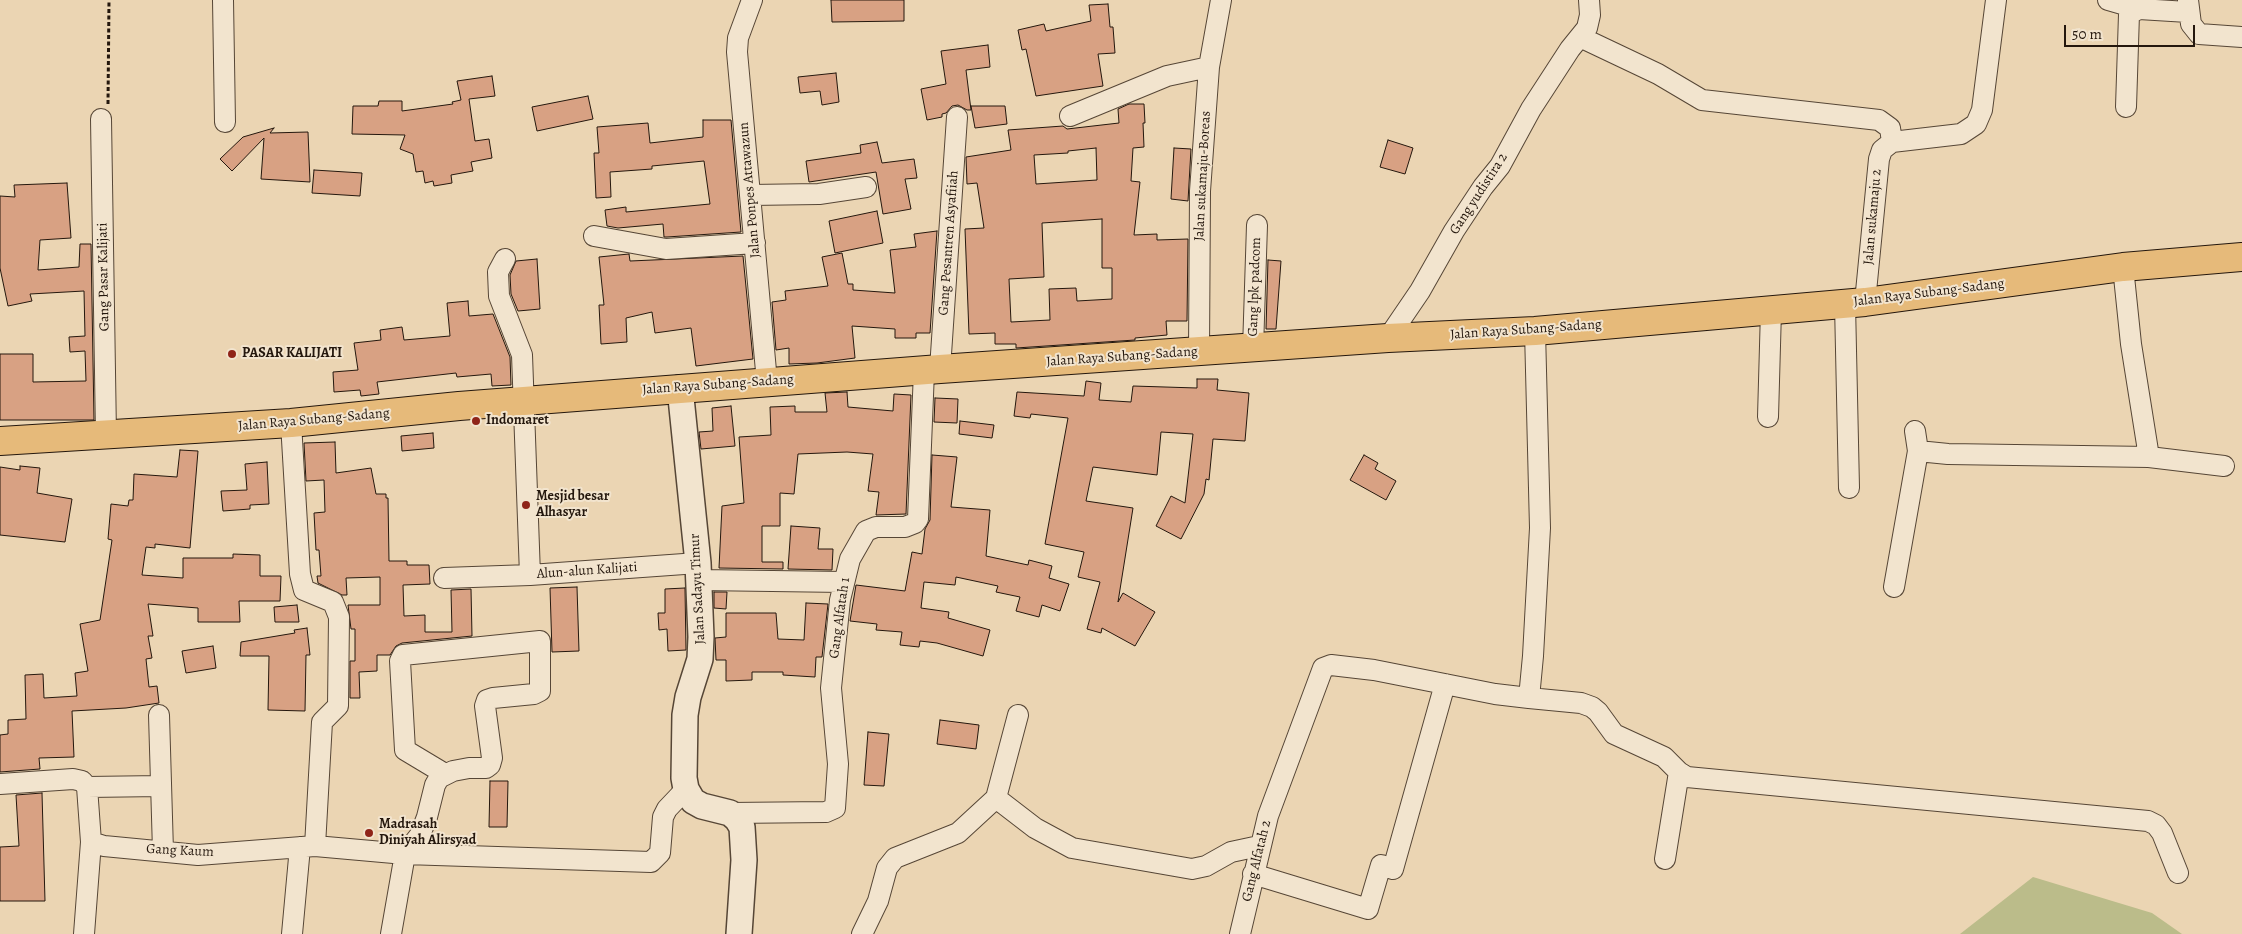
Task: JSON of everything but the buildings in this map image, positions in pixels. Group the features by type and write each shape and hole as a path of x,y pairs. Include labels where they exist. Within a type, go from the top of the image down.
{"main road":[{"name":"Jalan Raya Subang-Sadang","path":"0,441 291,423 680,388 1388,338 1535,331 1855,303 2124,267 2242,257"}],"street":[{"path":"223,0 225,122"},
{"name":"Jalan Ponpes Attawazun","path":"752,0 738,38 737,52 767,382"},
{"name":"Jalan sukamaju-Boreas","path":"1199,352 1200,191 1209,67 1221,0"},
{"name":"Gang yudistira 2","path":"1388,338 1420,291 1459,223 1500,166 1531,109 1589,22 1589,0"},
{"path":"1575,43 1658,74 1702,100 1879,120 1890,128 1892,142 1961,134 1976,124 1982,110 1996,0"},
{"path":"2108,0 2139,10"},
{"path":"2126,107 2129,14 2139,10 2188,6 2193,30 2199,34 2242,37"},
{"path":"1070,116 1167,76 1209,67"},
{"name":"Gang Pesantren Asyafiiah","path":"932,370 958,117"},
{"name":"Gang Pasar Kalijati","path":"101,119 106,435"},
{"name":"Jalan sukamaju 2","path":"1849,488 1855,303 1879,158 1882,150 1892,142"},
{"path":"750,195 819,194 866,187"},
{"name":"Gang lpk padcom","path":"1253,349 1257,225"},
{"path":"594,236 666,249 755,243"},
{"name":"Alun-alun Kalijati","path":"505,259 498,272 499,296 522,355 526,401 530,575 699,571 844,582"},
{"path":"2124,267 2132,344 2148,457"},
{"path":"1768,417 1771,310"},
{"path":"1529,698 1534,656 1540,528 1535,331"},
{"name":"Gang Alfatah 1","path":"730,813 826,812 835,808 838,764 832,688 835,636 844,582 850,559 866,531 876,527 910,526 918,519 932,370"},
{"name":"Jalan Sadayu Timur","path":"680,388 699,571 701,649 688,697 683,740 686,789"},
{"path":"291,423 300,574 304,590 332,602 339,617 338,706 322,722 307,846 292,934"},
{"path":"1894,587 1918,452 1915,431"},
{"path":"1918,452 2148,457 2224,466"},
{"path":"444,578 530,575"},
{"path":"391,934 406,854 420,835 427,817 435,785 445,774 469,768 486,768 490,765 492,758 486,703 493,698 538,693 540,689 540,641 403,655 400,660 405,750 445,774"},
{"name":"Gang Alfatah 2","path":"1240,934 1259,846 1268,816 1280,789 1323,668 1331,665 1374,670 1446,684"},
{"path":"1253,874 1368,910 1381,865 1393,869 1446,684 1529,698 1581,703 1592,707 1614,734 1664,757 1679,772 1699,779 2148,821 2156,825 2162,833 2178,874"},
{"path":"159,715 163,851"},
{"path":"862,934 878,901 887,868 895,858 958,833 996,798 1018,715"},
{"path":"1665,859 1679,772"},
{"path":"0,784 73,779 82,781 87,787 91,842 84,934"},
{"path":"87,787 161,786"},
{"path":"686,789 693,801 702,806 730,813 742,827 744,840 739,934"},
{"name":"Gang Kaum","path":"91,842 104,846 198,855 307,846 406,854 651,862 660,853 663,817 666,809 686,789"},
{"path":"996,798 1035,828 1072,848 1192,868 1206,866 1231,852 1259,846"}],"path":[{"path":"101,119 108,106 109,0"}],"green space":[{"path":"2033,877 2152,913 2182,934 1960,934"}],"place":[{"name":"PASAR KALIJATI","path":"232,354"},
{"name":"Indomaret","path":"476,421"},
{"name":"Mesjid besar Alhasyar","path":"526,505"},
{"name":"Madrasah Diniyah Alirsyad","path":"369,833"}]}
